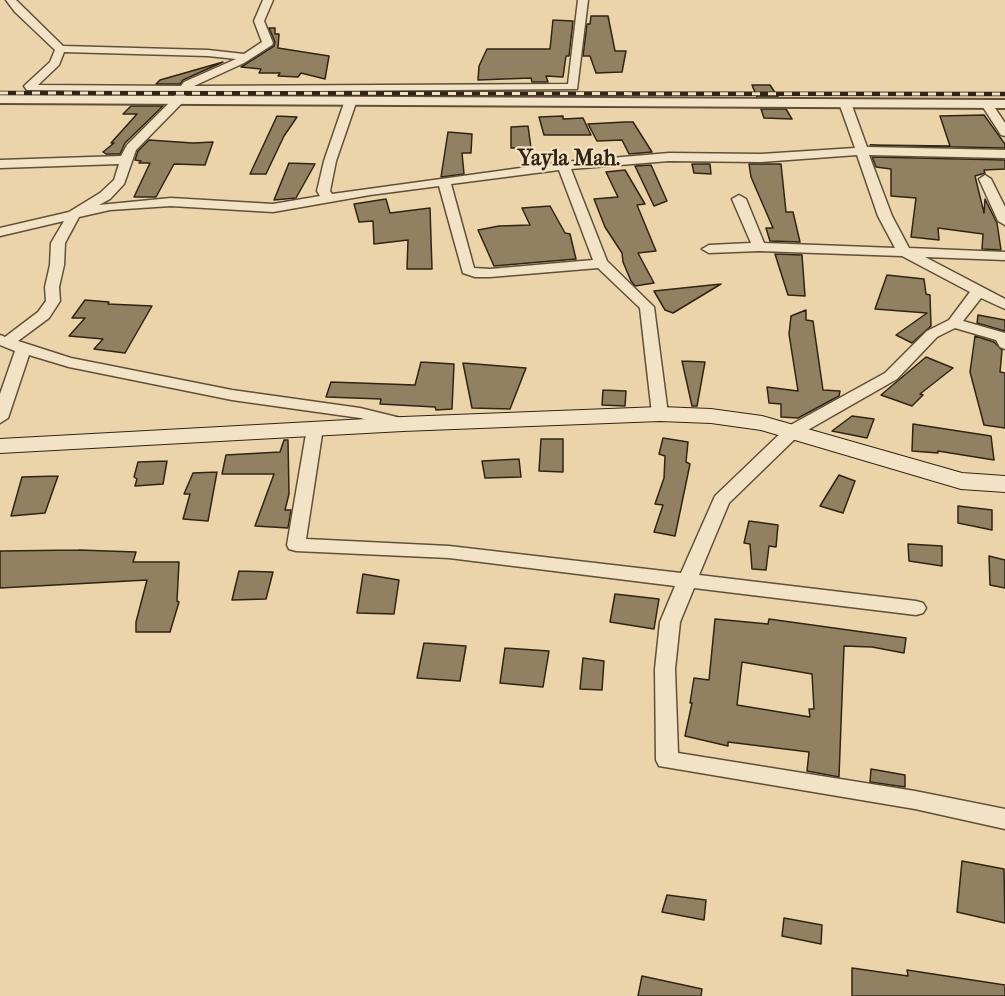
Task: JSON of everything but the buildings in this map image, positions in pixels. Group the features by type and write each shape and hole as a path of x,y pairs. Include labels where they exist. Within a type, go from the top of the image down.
{"main road":[{"path":"0,447 315,428 660,414 711,416 762,423 961,481 1005,484"}],"street":[{"path":"11,0 18,10 60,49 208,53 248,57"},
{"path":"3,341 44,315 53,301 52,287 58,243 75,213 105,196 120,181 125,168 125,160 131,148 182,94 188,84 248,57 268,43 259,21 268,0"},
{"path":"0,99 573,87 583,0"},
{"path":"60,49 55,63 30,86 31,88 351,100 1005,104"},
{"path":"329,198 323,191 330,161 351,100"},
{"path":"845,103 885,216 904,252 1005,305"},
{"path":"987,104 1005,132"},
{"path":"0,232 110,206 171,202 273,208 329,198 564,166 669,157 761,158 862,152 1005,154"},
{"path":"0,164 125,160"},
{"path":"564,166 601,263 647,307 660,414"},
{"path":"986,179 1005,221"},
{"path":"444,182 468,270 475,273 490,273 601,263"},
{"path":"739,200 759,247"},
{"path":"709,249 759,247 1005,256"},
{"path":"978,292 954,323 932,334 891,376 793,432 721,500 670,622 665,669 667,760 915,800 1005,819"},
{"path":"954,323 1003,337 1005,344"},
{"path":"3,341 69,362 220,393 360,413 403,424"},
{"path":"0,418 23,349"},
{"path":"315,428 296,545 449,552 916,608"}],"railway":[{"path":"0,93 1005,94"}],"district":[{"name":"Yayla Mah.","path":"569,160"}]}
